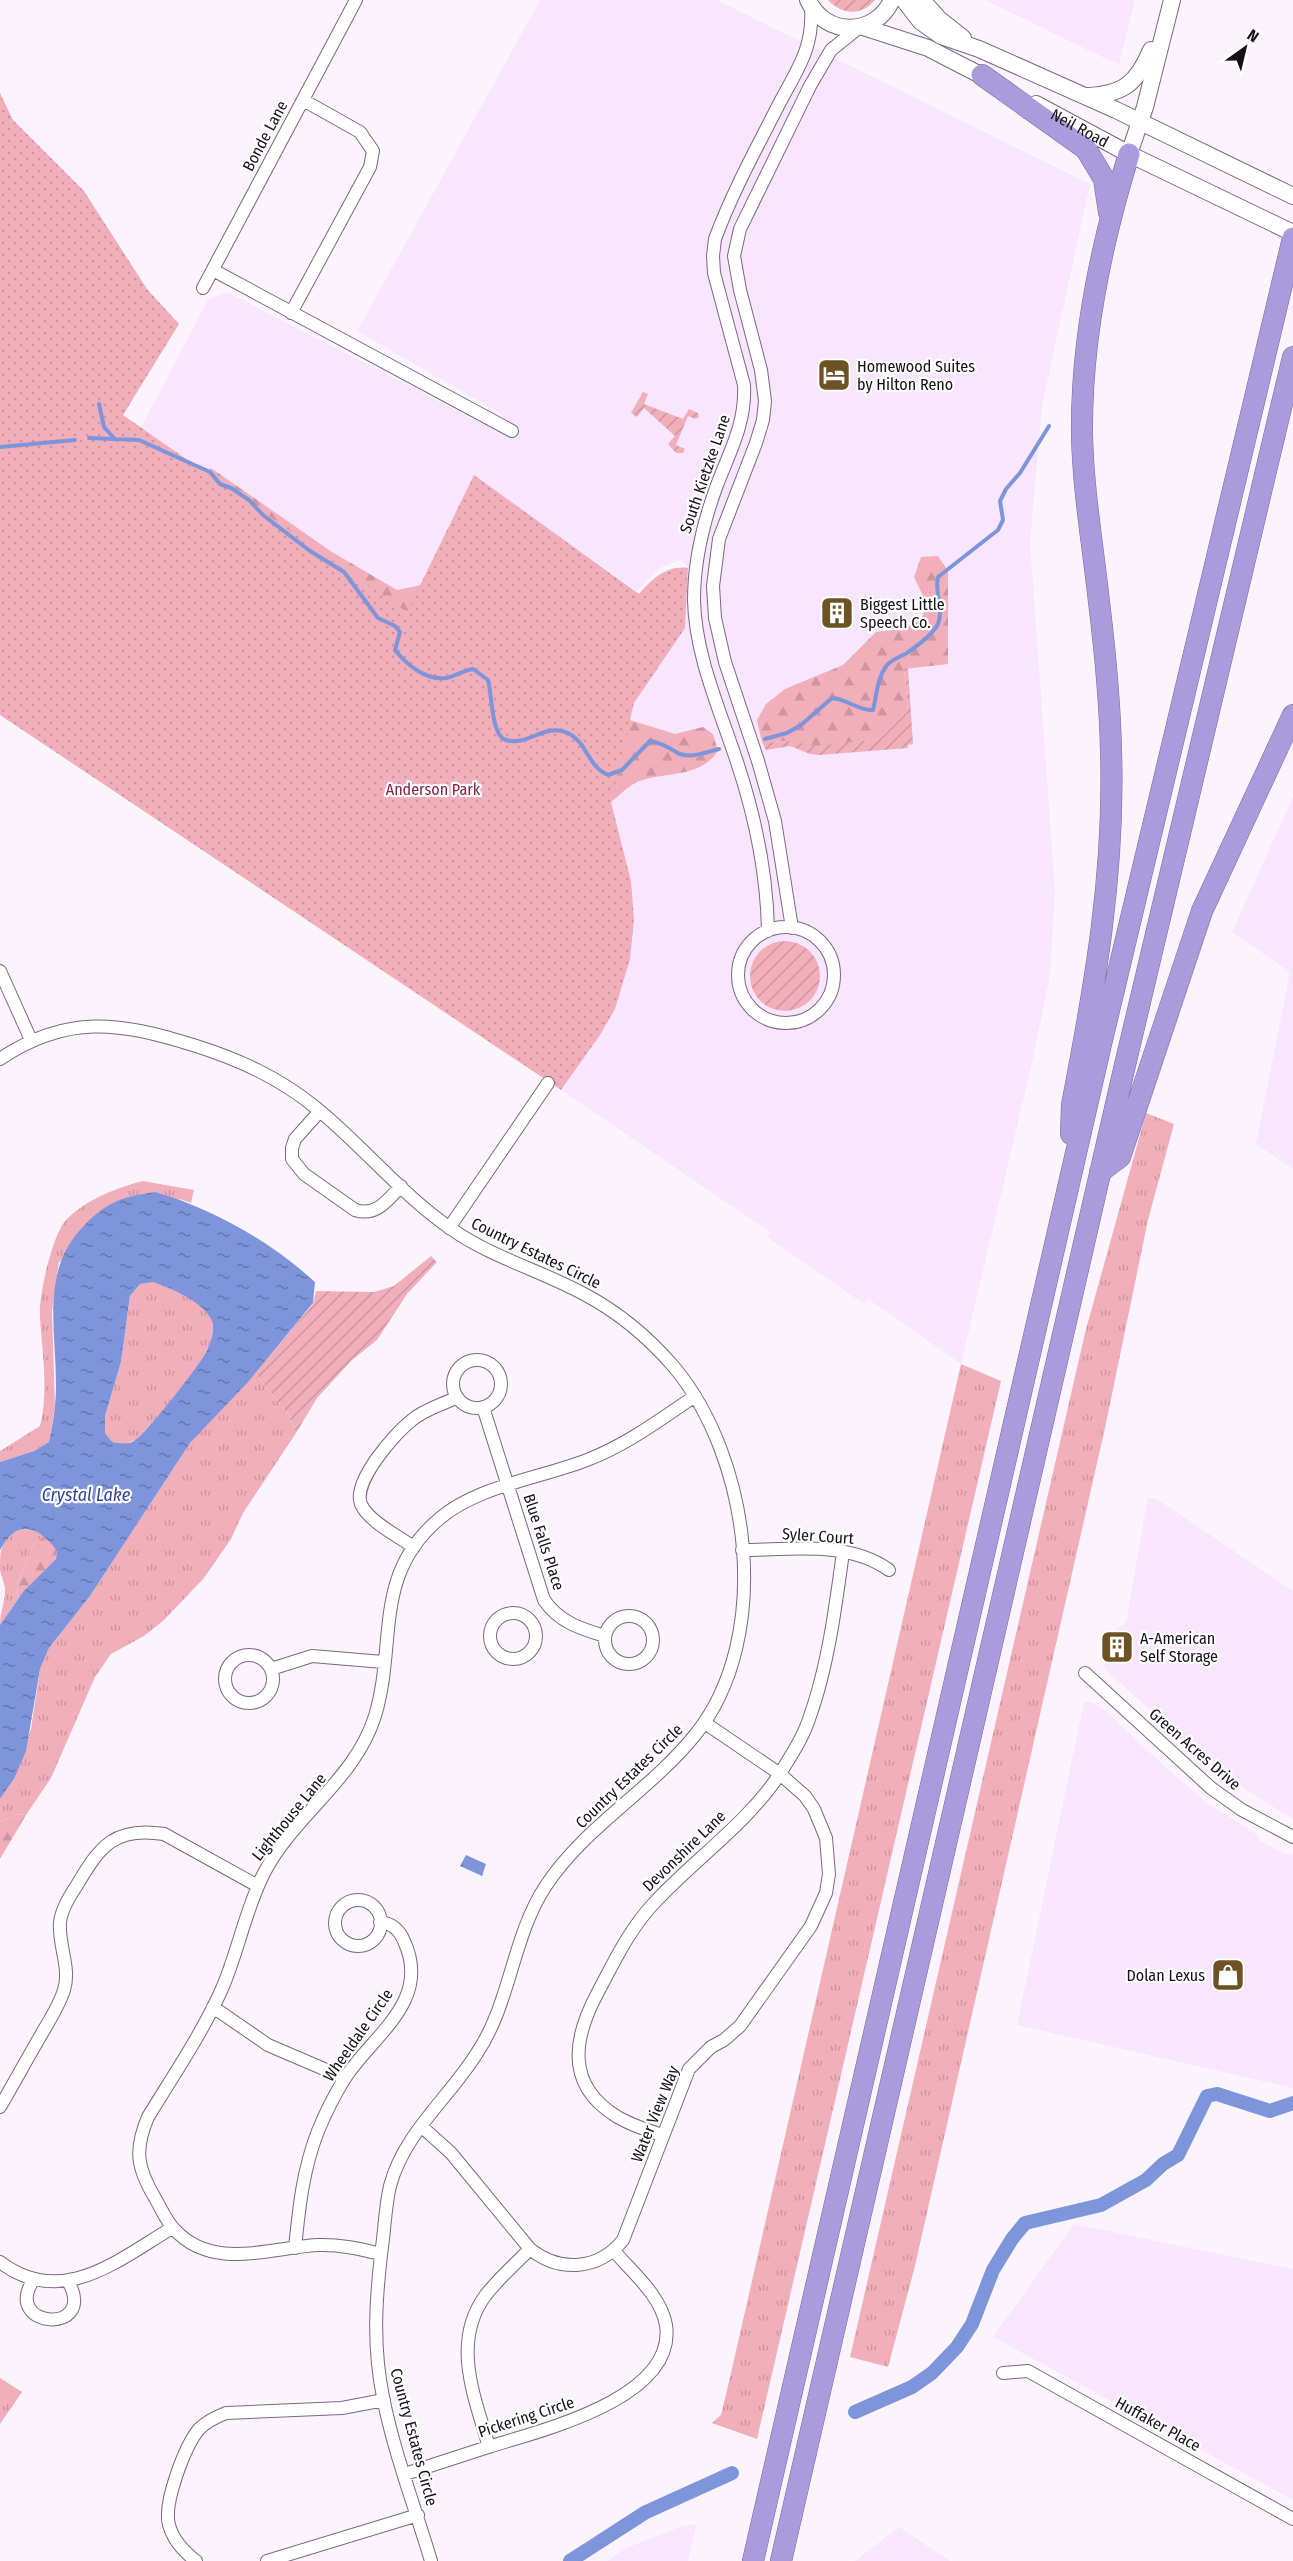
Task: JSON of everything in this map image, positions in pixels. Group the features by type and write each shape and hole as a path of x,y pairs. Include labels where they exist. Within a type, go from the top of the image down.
{"highway":[{"path":"982,75 1086,149 1104,179 1108,194 1110,221"},
{"path":"1074,1165 1072,1105 1101,943 1110,852 1109,694 1085,483 1082,432 1088,339 1110,221 1129,154"},
{"path":"753,2561 1074,1165 1293,238"},
{"path":"781,2561 1100,1172 1293,357"},
{"path":"1100,1172 1120,1156 1202,911 1293,715"}],"main road":[{"path":"860,28 881,16 892,0"},
{"name":"Neil Road","path":"904,0 913,14 930,29 1141,122 1293,196"},
{"path":"922,0 939,20 979,49"},
{"path":"1084,96 1111,94 1121,90 1139,74 1171,2"},
{"path":"1129,154 1141,122 1171,2"},
{"name":"Neil Road","path":"810,4 821,18 833,25 860,28 928,48 1129,154 1293,233"}],"street":[{"name":"Bonde Lane","path":"204,288 356,0"},
{"name":"South Kietzke Lane","path":"768,931 766,897 754,823 699,642 694,599 695,565 703,525 737,437 745,405 744,386 714,273 715,239 778,105 802,64 811,34 810,4"},
{"name":"South Kietzke Lane","path":"792,928 775,821 725,662 715,618 713,586 719,539 756,443 763,420 765,401 763,377 740,290 734,256 740,229 810,86 831,50 860,28"},
{"path":"291,313 370,167 373,151 360,132 303,99"},
{"path":"213,270 512,431"},
{"path":"792,928 814,936 828,951 834,975 832,989 825,1004 805,1020 791,1023 775,1022 763,1017 750,1007 741,992 738,977 739,963 745,950 754,939 768,931 792,928"},
{"path":"0,971 31,1040"},
{"name":"Country Estates Circle","path":"0,1059 31,1040 50,1033 102,1026 127,1027 152,1032 231,1057 275,1079 320,1111 448,1228 481,1246 583,1293 608,1308 654,1346 695,1396 716,1436 733,1484 742,1550 743,1600 740,1628 727,1678 705,1723 676,1757 581,1845 548,1882 535,1904 520,1939 490,2031 469,2065 405,2149 390,2186 375,2298 375,2332 384,2400 431,2561"},
{"path":"448,1228 549,1083"},
{"path":"320,1111 300,1132 292,1148 292,1159 304,1174 355,1210 363,1213 380,1208 402,1186"},
{"path":"479,1361 488,1364 500,1378 497,1396 483,1407 474,1408 465,1405 457,1397 453,1382 462,1366 479,1361"},
{"name":"Lighthouse Lane","path":"381,2254 337,2246 224,2254 196,2246 172,2228 146,2184 140,2168 138,2153 141,2134 213,2007 227,1975 258,1886 273,1860 339,1780 365,1741 375,1716 381,1688 390,1603 396,1582 414,1547 439,1519 456,1506 478,1496 573,1466 609,1451 695,1396"},
{"path":"414,1547 365,1511 359,1497 359,1488 370,1470 406,1425 423,1413 457,1397"},
{"name":"Blue Falls Place","path":"483,1407 539,1587 550,1608 570,1624 605,1636"},
{"name":"Syler Court","path":"742,1550 813,1549 843,1552 871,1559 889,1570"},
{"name":"Devonshire Lane","path":"662,2135 618,2118 595,2098 587,2087 578,2059 582,2026 615,1959 640,1921 665,1892 759,1800 780,1774 810,1716 832,1622 843,1552"},
{"name":"Blue Falls Place","path":"532,1622 550,1608"},
{"path":"246,1655 256,1656 265,1661 271,1669 273,1679 271,1689 266,1697 257,1702 247,1704 237,1701 225,1685 225,1675 229,1666 236,1659 246,1655"},
{"path":"271,1669 312,1656 383,1662"},
{"name":"Green Acres Drive","path":"1085,1673 1211,1788 1242,1810 1293,1837"},
{"name":"Water View Way","path":"614,2252 630,2228 662,2135 689,2069 711,2047 724,2040 740,2026 811,1926 826,1893 829,1858 820,1822 805,1796 780,1774 705,1723"},
{"path":"0,2107 62,1998 66,1977 60,1935 63,1911 92,1858 100,1850 120,1837 135,1833 164,1834 258,1886"},
{"name":"Wheeldale Circle","path":"295,2248 302,2187 319,2130 345,2078 392,2021 409,1992 411,1964 408,1950 401,1935 392,1926 380,1922"},
{"path":"213,2007 268,2045 345,2078"},
{"path":"421,2126 451,2152 539,2257 567,2265 593,2263 614,2252"},
{"path":"0,2262 15,2272 34,2279 68,2281 92,2274 172,2228"},
{"path":"489,2447 469,2379 467,2361 469,2335 477,2311 485,2297 530,2249"},
{"name":"Pickering Circle","path":"405,2474 566,2423 594,2411 637,2384 655,2367 666,2339 663,2314 649,2291 614,2252"},
{"path":"34,2279 27,2288 28,2308 35,2316 54,2321 63,2318 70,2311 74,2301 74,2291 68,2281"},
{"name":"Huffaker Place","path":"1003,2373 1028,2371 1293,2519"},
{"path":"196,2561 175,2540 169,2524 168,2511 187,2448 201,2427 213,2418 226,2413 342,2408 384,2400"},
{"path":"267,2561 418,2516"}],"shaded area":[{"path":"540,0 717,0 1090,184 1042,406 1030,542 1055,891 1050,975 1032,1063 961,1364 868,1299 864,1304 767,1237 770,1232 561,1090 600,1035 634,919 631,881 611,802 634,703 685,628 688,568 681,560 659,568 637,591 474,476 408,612 141,427 208,300 227,292 496,431 503,415 357,331"},
{"path":"985,0 1135,0 1119,65"},
{"path":"1293,797 1293,1169 1256,1144 1290,972 1232,932"},
{"path":"1148,1497 1157,1499 1293,1591 1293,1819 1237,1784 1193,1749 1104,1668 1110,1634 1126,1622"},
{"path":"1084,1702 1092,1702 1106,1711 1206,1802 1259,1836 1260,1841 1288,1855 1293,1853 1293,2088 1017,2025"},
{"path":"1074,2224 1293,2269 1293,2500 993,2337"},
{"path":"697,2524 688,2561 607,2561 626,2548 682,2526"},
{"path":"899,2527 950,2561 855,2561"}],"green space":[{"path":"828,0 875,0 864,9 852,12 839,9"},
{"name":"Anderson Park","path":"0,93 13,120 84,191 147,289 179,324 123,415 407,612 474,475 639,594 660,574 673,569 688,568 685,628 634,703 611,802 631,881 634,919 630,959 615,1009 600,1035 561,1090 0,715"},
{"path":"643,392 648,394 644,404 683,419 689,409 698,413 699,417 696,419 688,416 676,445 685,449 683,453 676,453 668,444 675,436 644,408 637,417 631,413"},
{"path":"211,468 332,552 397,590 421,585 630,720 675,734 703,727 713,734 718,751 710,760 691,770 637,782 611,802 202,476"},
{"path":"938,556 948,571 948,664 904,669 908,711 880,739 814,747 791,741 762,742 757,720 766,704 785,689 843,665 876,632 908,627 921,619 925,601 914,577 921,557"},
{"path":"904,668 908,668 913,744 908,745 908,748 819,755 790,746 766,750 762,742 791,741 814,746 880,739 908,711"},
{"path":"778,941 792,941 805,947 814,956 820,969 818,989 810,1001 792,1011 778,1011 765,1005 756,996 750,983 750,969 756,956 765,947"},
{"path":"1146,1113 1174,1124 1148,1220 1105,1428 914,2270 888,2367 850,2357 1085,1333"},
{"path":"143,1181 194,1190 191,1203 180,1199 59,1262 52,1311 55,1406 49,1442 34,1451 0,1462 0,1451 40,1426 44,1399 41,1295 47,1266 61,1227 74,1213 92,1200"},
{"path":"431,1256 437,1262 407,1294 377,1340 352,1360 317,1398 296,1433 288,1414 255,1373 313,1304 316,1291 374,1292 394,1286"},
{"path":"153,1281 193,1300 211,1319 213,1331 199,1364 172,1400 136,1440 124,1444 111,1442 105,1433 105,1416 121,1362 130,1296 140,1284"},
{"path":"961,1364 1001,1381 757,2439 712,2423 721,2415 728,2386"},
{"path":"255,1373 288,1414 296,1433 243,1513 231,1539 204,1578 164,1620 144,1636 111,1654 95,1677 51,1778 26,1815 19,1814 0,1821 0,1799 14,1779 31,1729 40,1669 49,1648 90,1596 190,1443"},
{"path":"22,1529 36,1530 44,1536 32,1547 17,1585 18,1599 0,1625 5,1592 0,1570 1,1549 10,1536"},
{"path":"44,1536 57,1550 56,1559 18,1599 17,1585 32,1547"},
{"path":"19,1814 26,1815 0,1859 0,1821"},
{"path":"0,2378 22,2392 0,2424"}],"water":[{"name":"Crystal Lake","path":"155,1192 198,1207 260,1240 315,1282 313,1303 248,1382 190,1443 90,1596 49,1648 40,1669 26,1751 14,1779 0,1799 0,1625 23,1592 56,1559 57,1551 42,1536 27,1529 13,1533 0,1550 0,1462 34,1451 49,1442 55,1411 56,1383 54,1291 58,1270 67,1249 80,1230 105,1207 122,1199","holes":["153,1282 201,1306 211,1319 213,1330 211,1339 195,1369 140,1436 129,1443 112,1442 105,1433 105,1416 121,1362 130,1296 140,1284"]},
{"path":"466,1855 486,1864 482,1876 460,1866"}],"waterway":[{"path":"99,404 104,427 114,438"},
{"path":"765,739 787,733 801,725 832,698 863,709 873,710 879,681 887,665 920,643 938,624 940,618 938,577 998,530 1003,520 1000,501 1049,426"},
{"path":"89,438 139,440 210,472 220,484 231,488 249,500 263,515 310,551 344,572 378,618 395,626 400,632 395,650 411,666 424,674 439,678 447,678 473,669 488,680 497,731 506,740 521,740 544,732 560,730 575,737 596,766 608,775 622,770 650,741 686,755 698,755 719,749"},
{"path":"0,447 75,440"},
{"path":"855,2412 912,2387 932,2373 957,2347 972,2324 993,2270 1025,2223 1101,2205 1146,2180 1163,2164 1178,2155 1207,2096 1217,2094 1270,2111 1293,2103"},
{"path":"570,2561 646,2512 732,2473"}],"place":[{"name":"Homewood Suites by Hilton Reno","path":"834,375"},
{"name":"Biggest Little Speech Co.","path":"837,613"},
{"name":"A-American Self Storage","path":"1117,1647"},
{"name":"Dolan Lexus","path":"1228,1975"}]}
